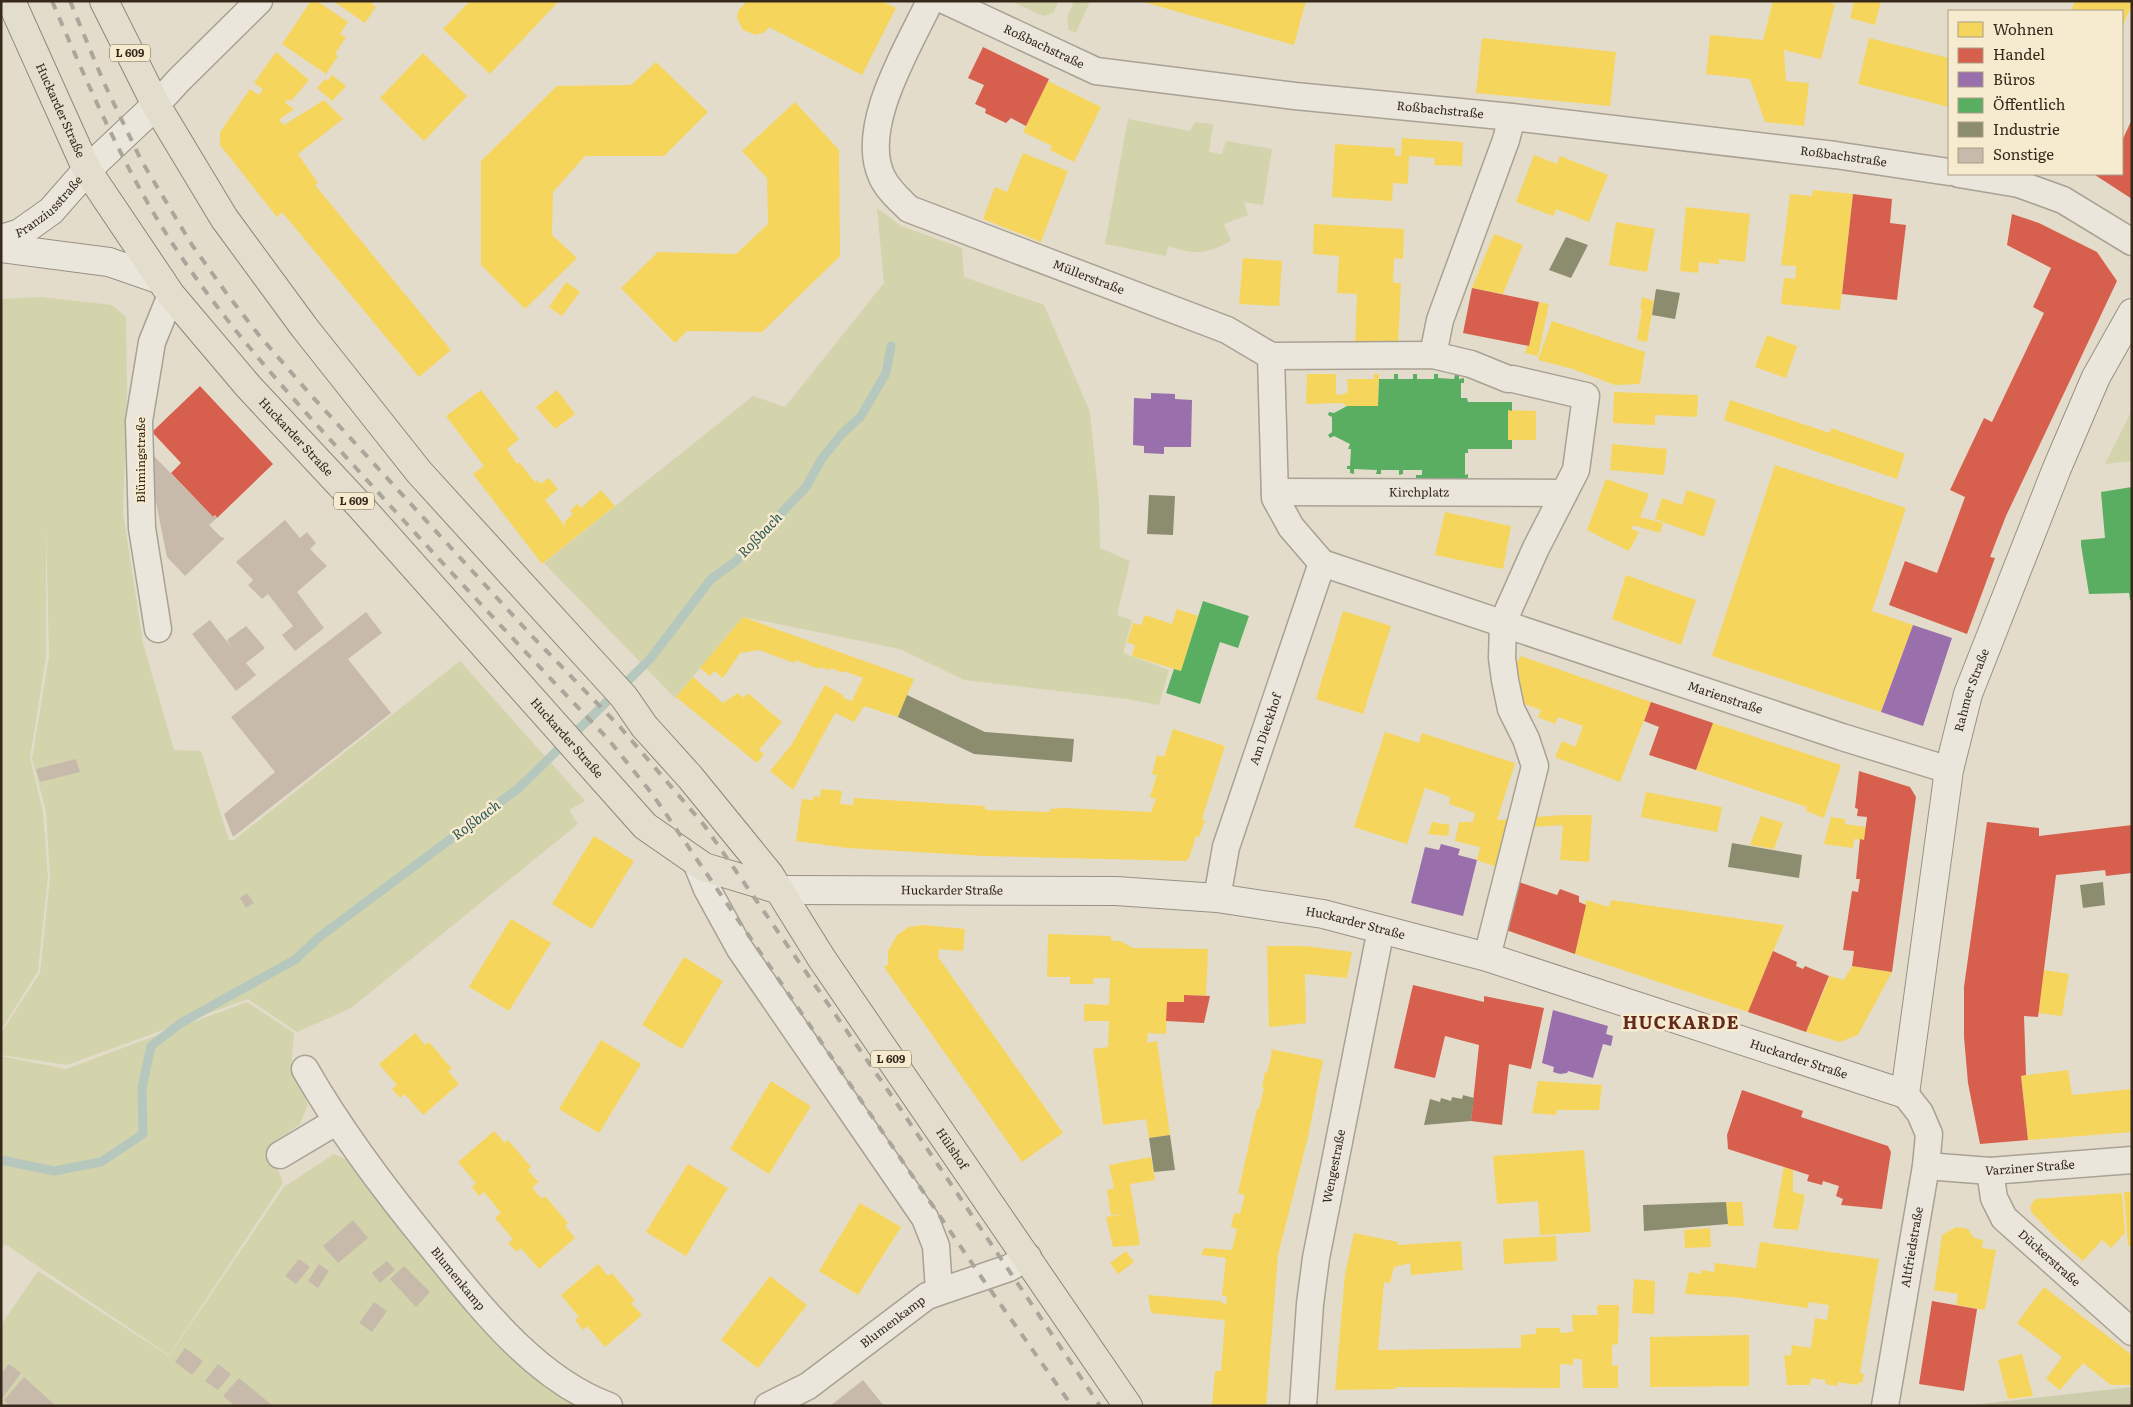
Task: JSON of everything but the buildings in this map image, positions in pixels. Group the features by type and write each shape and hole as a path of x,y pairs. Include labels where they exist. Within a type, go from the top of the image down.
{"main road":[{"name":"Huckarder Straße","path":"11,1 88,170 166,287 248,386 367,514 645,826 696,862 743,881 780,890 1116,891 1217,898 1323,914 1487,957 1905,1094"},
{"name":"L 609","path":"104,1 156,105 224,218 368,409 419,472 600,671 750,850 780,890"},
{"name":"Franziusstraße","path":"1,240 36,224 55,208 88,170 156,105"},
{"name":"Franziusstraße","path":"1,248 109,262 166,287"},
{"name":"Rahmer Straße","path":"1905,1094 1949,770 1968,694 2057,468 2096,377 2132,313"},
{"name":"Hülshof","path":"780,890 822,959 1128,1406"}],"street":[{"path":"156,105 178,80 259,1"},
{"name":"Müllerstraße","path":"930,1 882,100 877,122 878,160 881,177 895,195 910,209 1227,330 1271,356"},
{"name":"Roßbachstraße","path":"946,1 1096,71 1295,96 1512,117 1855,158 1948,172"},
{"path":"1433,355 1440,320 1506,140 1512,117"},
{"path":"1966,175 2019,184 2063,200 2132,242"},
{"name":"Blümingstraße","path":"158,629 142,528 139,421 152,342 166,287"},
{"path":"1322,563 1291,527 1275,498 1271,356 1433,355 1471,364 1511,379 1586,396 1576,470 1503,622 1502,658 1504,680 1511,709 1526,739 1535,766 1487,957"},
{"name":"Kirchplatz","path":"1275,492 1564,493"},
{"name":"Marienstraße","path":"1322,563 1833,734 1949,770"},
{"name":"Am Dieckhof","path":"1217,898 1226,848 1322,563"},
{"path":"696,862 707,889 740,949 925,1218 936,1246 939,1291"},
{"name":"Wengestraße","path":"1303,1406 1310,1304 1316,1258 1381,929"},
{"name":"Blumenkamp","path":"305,1069 337,1121 392,1200 472,1297 546,1370 591,1399 609,1406"},
{"name":"Altfriedstraße","path":"1885,1406 1926,1166 1929,1134 1920,1113 1905,1094"},
{"path":"280,1155 337,1121"},
{"name":"Varziner Straße","path":"1926,1166 1990,1171 2132,1160"},
{"name":"Dückerstraße","path":"1990,1171 1994,1198 2004,1218 2132,1332"},
{"name":"Blumenkamp","path":"768,1406 808,1386 917,1302 939,1291 1009,1268 1028,1258"}],"green space":[{"path":"1011,1 1059,1 1053,13 1043,16"},
{"path":"1074,1 1090,1 1076,33 1069,30 1067,18"},
{"path":"1128,119 1190,131 1195,122 1213,124 1209,152 1222,154 1226,141 1272,149 1263,205 1244,202 1248,215 1224,224 1231,241 1207,251 1194,252 1168,246 1166,256 1105,244"},
{"path":"877,208 901,226 962,248 964,277 1044,305 1090,412 1099,501 1100,548 1130,561 1117,615 1132,620 1123,653 1169,670 1159,705 1126,699 964,680 900,649 743,617 675,698 544,563 753,396 785,407 884,283"},
{"path":"40,297 112,305 126,317 127,389 123,513 143,643 174,750 201,751 229,840 234,840 460,661 585,801 569,810 578,824 351,1008 297,1032 248,999 67,1065 1,1055 1,1033 40,973 50,877 46,811 32,759 49,656 46,525 46,657 30,758 43,812 48,877 38,971 1,1030 1,299"},
{"path":"2132,410 2132,461 2105,464"},
{"path":"247,1002 294,1033 291,1067 308,1105 300,1124 269,1146 283,1183 169,1355 5,1244 1,1249 1,1056 66,1069"},
{"path":"334,1154 370,1170 472,1297 609,1406 1,1406 1,1325 38,1271 169,1356 284,1187"},
{"path":"2132,1387 2132,1406 1964,1406"}],"waterway":[{"name":"Roßbach","path":"1,1160 54,1171 101,1162 143,1134 142,1088 151,1046 181,1023 296,959 318,938 519,788 650,659 711,579 735,562 806,487 821,460 840,436 861,416 886,373 891,346"}],"railway":[{"path":"52,1 94,98 125,161 159,222 198,281 241,336 332,442 608,739 653,795 982,1278 1072,1406"},
{"path":"70,1 104,83 141,160 192,245 227,294 258,334 309,393 531,635 620,727 704,825 889,1092 1100,1406"}],"district":[{"name":"HUCKARDE","path":"1681,1023"}]}
